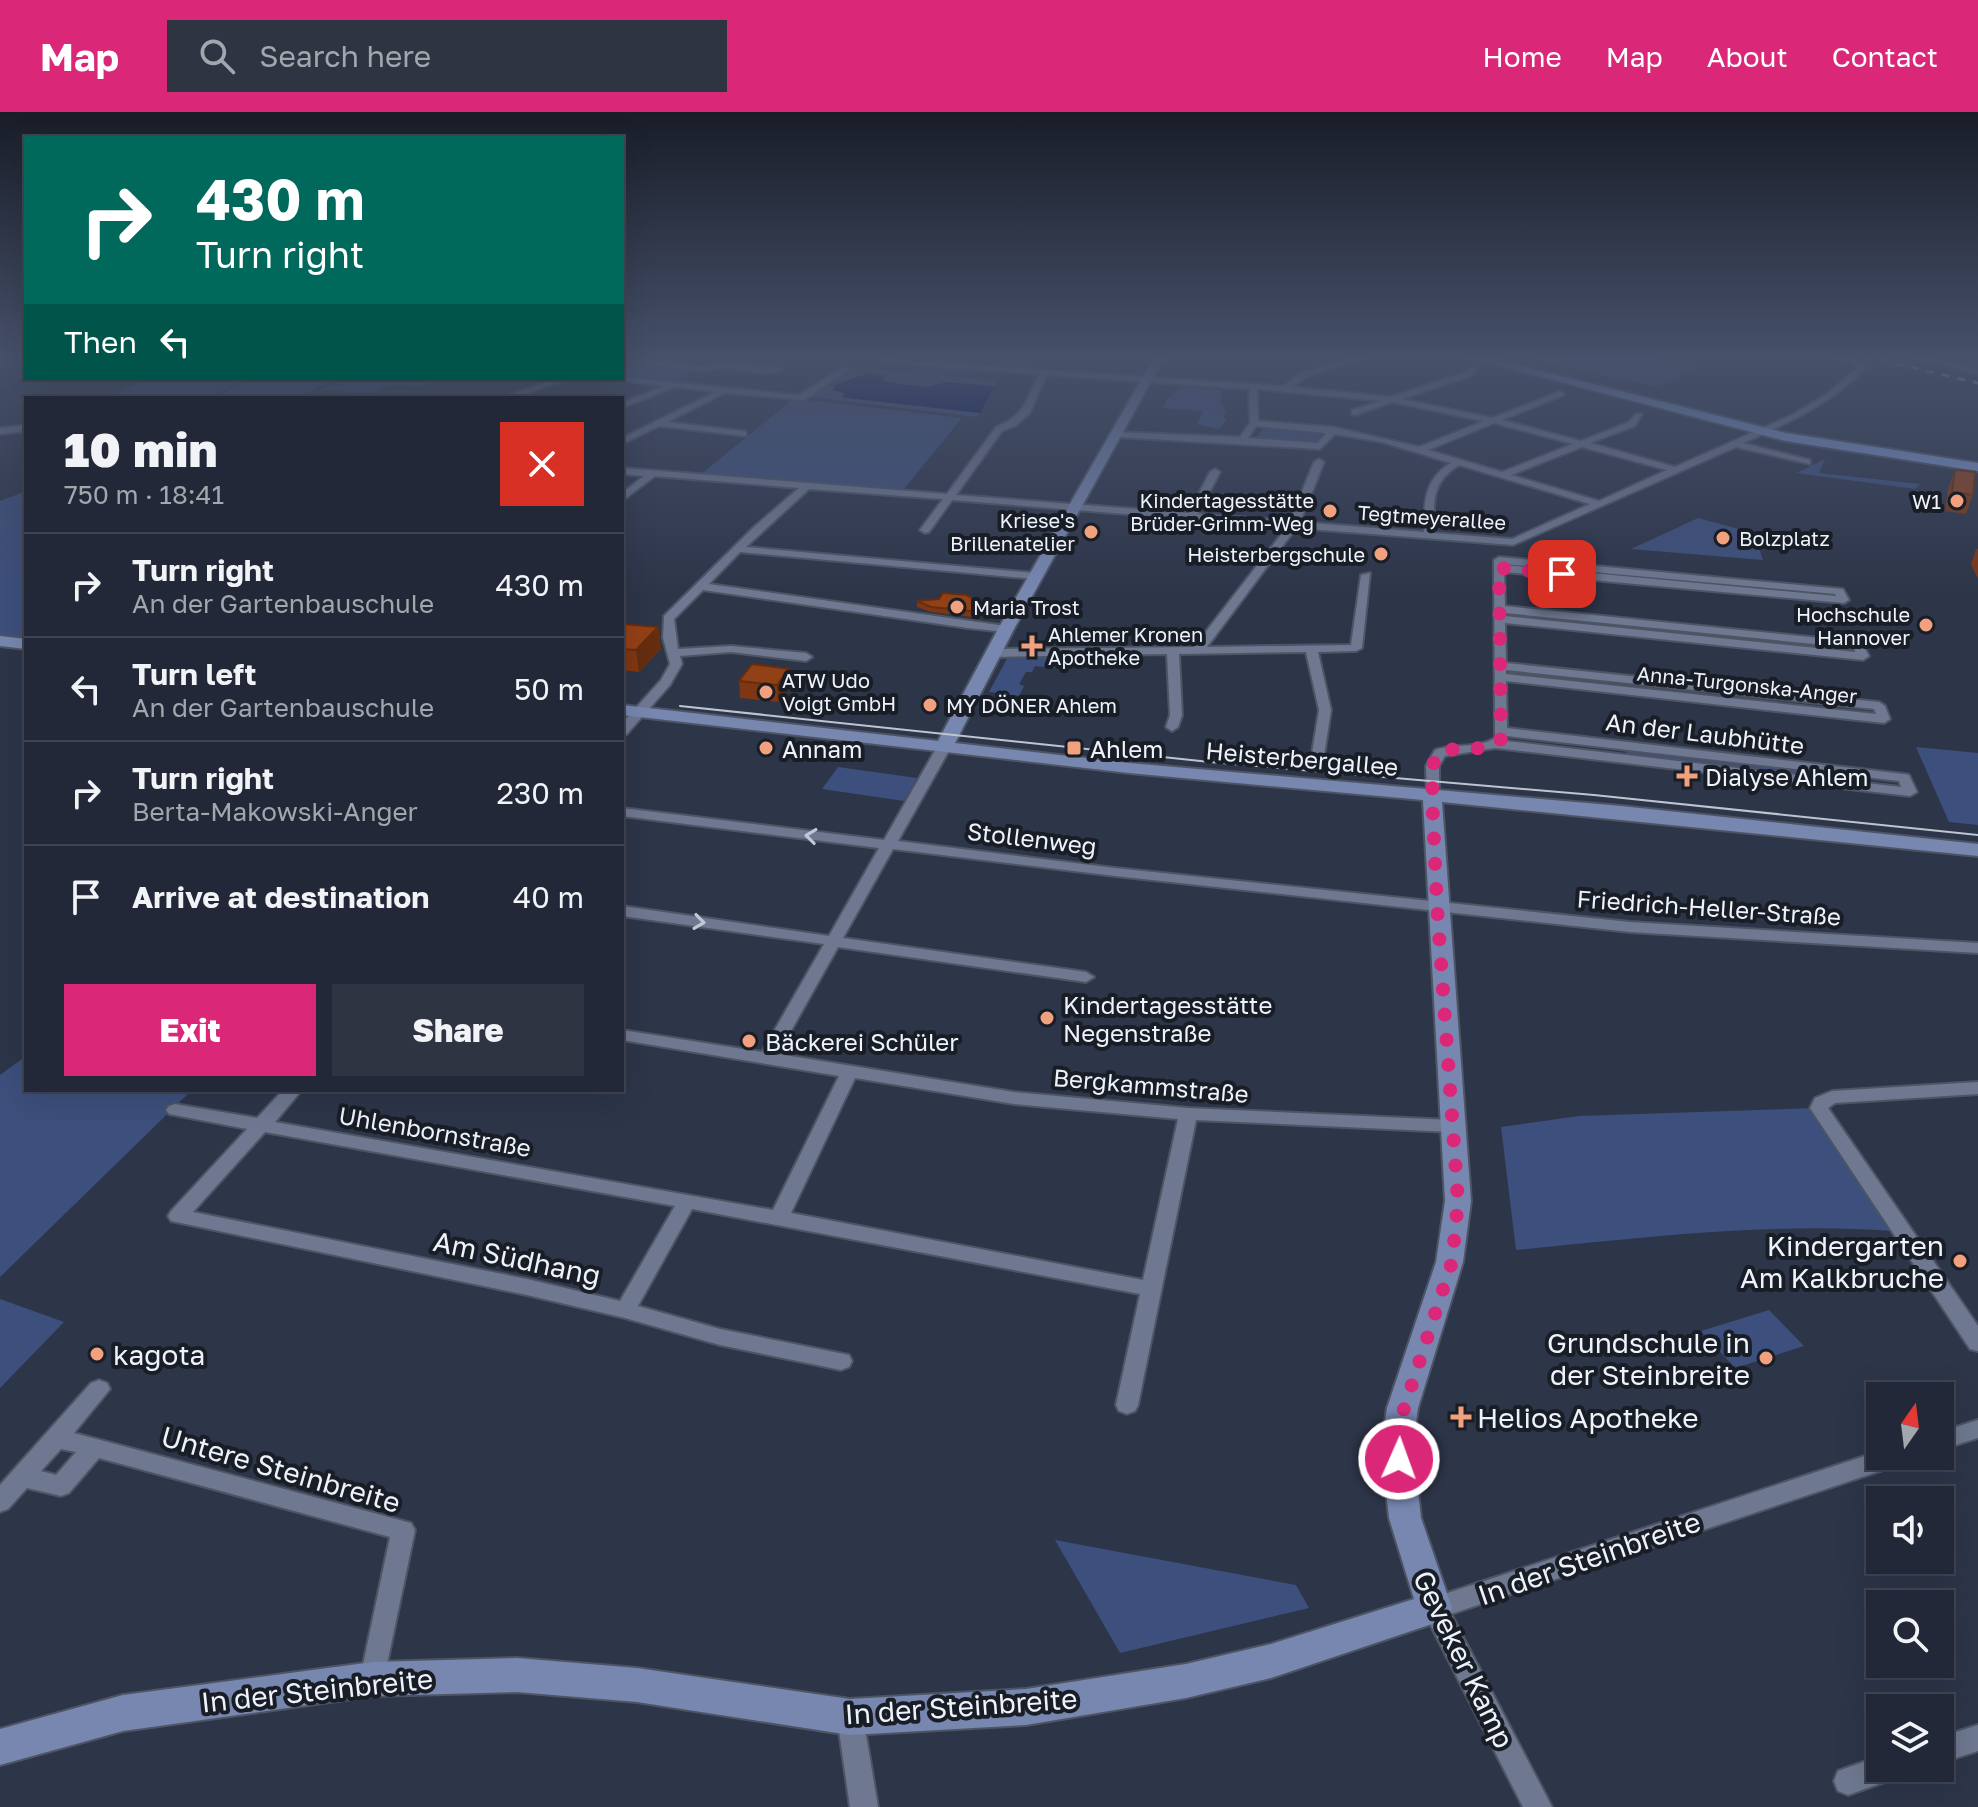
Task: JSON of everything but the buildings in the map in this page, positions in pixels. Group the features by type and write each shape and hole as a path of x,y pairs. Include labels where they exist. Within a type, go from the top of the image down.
{"main road":[{"path":"1782,435 1978,467"}],"street":[{"path":"925,530 994,435"},
{"path":"767,1058 1116,435"},
{"path":"1140,435 1320,446 1329,435"},
{"path":"1242,440 1245,435"},
{"path":"1355,435 1420,450 1600,504"},
{"path":"1420,450 1456,435"},
{"path":"1548,435 1676,470"},
{"path":"1502,475 1603,435"},
{"name":"Tegtmeyerallee","path":"624,471 1513,542 1754,435"},
{"path":"1736,444 1807,462"},
{"path":"1198,650 1294,524 1319,462"},
{"path":"1429,535 1430,491 1434,480 1443,470 1458,462"},
{"path":"1192,516 1215,472"},
{"path":"624,496 652,474"},
{"path":"630,711 671,675 676,664 669,638 668,618 807,486"},
{"path":"738,549 1035,576"},
{"path":"1498,738 1499,562 1765,588 1839,591 1844,600 1765,588"},
{"path":"993,653 1356,648 1366,575"},
{"path":"700,586 1006,629"},
{"path":"1500,614 1782,642 1858,645 1863,656 1782,642"},
{"path":"653,636 669,638"},
{"path":"0,641 24,644"},
{"path":"1311,648 1325,710 1319,753"},
{"path":"675,653 731,649 806,657"},
{"path":"1172,727 1176,715 1173,651"},
{"name":"Anna-Turgonska-Anger","path":"1500,672 1804,704 1879,706 1884,719 1804,704"},
{"name":"Heisterbergallee","path":"630,711 944,747 1621,812 1978,850"},
{"name":"An der Laubhütte","path":"1432,796 1434,759 1439,754 1498,738 1829,776 1910,792 1904,778 1829,776"},
{"name":"Geveker Kamp","path":"1432,796 1458,1201 1452,1262 1399,1424 1402,1502 1418,1568 1435,1608 1538,1807"},
{"name":"Stollenweg","path":"624,812 1437,906"},
{"name":"Friedrich-Heller-Straße","path":"1437,906 1644,929 1978,948"},
{"path":"624,911 1086,977"},
{"name":"Bergkammstraße","path":"624,1035 1014,1098 1188,1114 1451,1126"},
{"path":"779,1218 850,1071"},
{"path":"1978,1088 1832,1097 1821,1102 1819,1108 1978,1343"},
{"path":"261,1125 291,1092"},
{"name":"Uhlenbornstraße","path":"175,1110 779,1218 1152,1289"},
{"path":"1127,1405 1188,1114"},
{"name":"Am Südhang","path":"261,1125 178,1216 625,1310 720,1337 841,1361"},
{"path":"625,1310 687,1202"},
{"path":"0,1502 99,1389"},
{"path":"1954,1437 1978,1429"},
{"name":"Untere Steinbreite","path":"56,1438 403,1530 373,1679"},
{"path":"22,1477 61,1486 94,1447"},
{"name":"In der Steinbreite","path":"0,1747 123,1713 373,1679 517,1675 637,1685 850,1717 1026,1707 1186,1681 1271,1661 1866,1466"},
{"path":"850,1717 864,1807"},
{"path":"1954,1746 1978,1738"},
{"path":"1848,1781 1866,1775"}],"shaded area":[{"path":"749,435 948,435 902,491 700,475"},
{"path":"1258,435 1321,435 1316,445 1255,440"},
{"path":"1825,459 1819,473 1920,484 1915,489 1796,473"},
{"path":"24,492 24,639 0,636 0,501"},
{"path":"1698,518 1754,533 1763,560 1631,549"},
{"path":"1060,656 1054,668 1035,666 1032,672 1026,672 1019,684 1024,686 1019,696 989,692 1008,657"},
{"path":"1916,747 1978,753 1978,825 1949,822"},
{"path":"1626,748 1824,772 1826,779 1627,758"},
{"path":"838,767 917,778 904,801 822,789"},
{"path":"24,1057 24,1092 190,1092 0,1277 0,1075"},
{"path":"1817,1108 1893,1231 1752,1230 1516,1250 1501,1127 1579,1116"},
{"path":"0,1299 64,1322 0,1388"},
{"path":"1769,1310 1804,1346 1735,1368 1701,1331"},
{"path":"1055,1540 1296,1585 1309,1608 1120,1653"}],"tram line":[{"path":"680,706 1210,762 1594,795 1978,835"}],"place":[{"name":"W1","path":"1957,501"},
{"name":"Kindertagesstätte Brüder-Grimm-Weg","path":"1330,511"},
{"name":"Kriese's Brillenatelier","path":"1091,532"},
{"name":"Bolzplatz","path":"1723,538"},
{"name":"Heisterbergschule","path":"1381,554"},
{"name":"Maria Trost","path":"957,607"},
{"name":"Hochschule Hannover","path":"1926,625"},
{"name":"Ahlemer Kronen Apotheke","path":"1032,646"},
{"name":"ATW Udo Voigt GmbH","path":"766,692"},
{"name":"MY DÖNER Ahlem","path":"930,705"},
{"name":"Annam","path":"766,748"},
{"name":"Ahlem","path":"1074,748"},
{"name":"Dialyse Ahlem","path":"1687,776"},
{"name":"Kindertagesstätte Negenstraße","path":"1047,1018"},
{"name":"Bäckerei Schüler","path":"749,1041"},
{"name":"Kindergarten Am Kalkbruche","path":"1960,1261"},
{"name":"kagota","path":"97,1354"},
{"name":"Grundschule in der Steinbreite","path":"1766,1358"},
{"name":"Helios Apotheke","path":"1461,1417"}],"route":[{"path":"1399,1459 1399,1424 1452,1262 1457,1235 1458,1201 1437,906 1432,796 1434,759 1451,750 1489,747 1501,739 1499,568 1562,574"}]}
